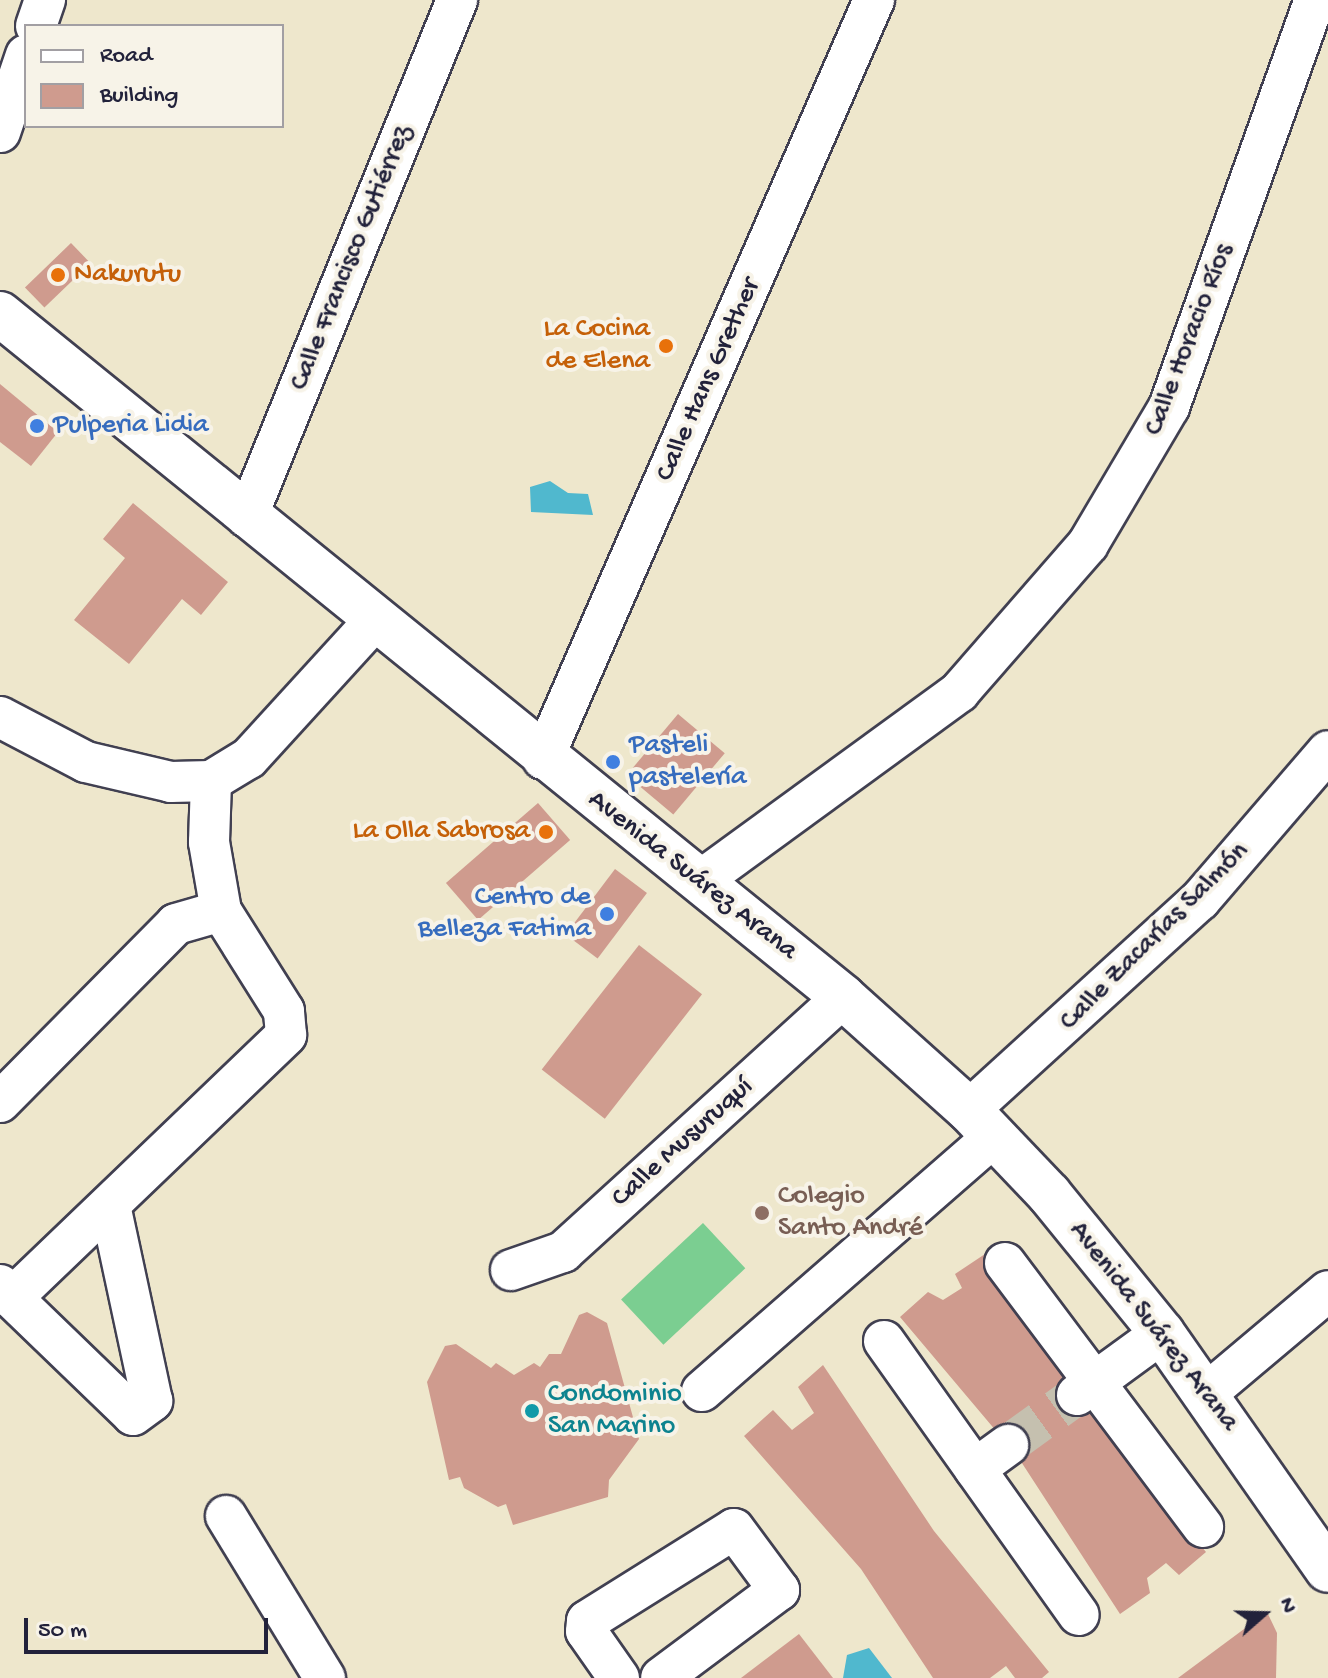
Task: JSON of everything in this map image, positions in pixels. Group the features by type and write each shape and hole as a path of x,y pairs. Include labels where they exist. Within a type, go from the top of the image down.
{"main road":[{"name":"Avenida Suárez Arana","path":"0,314 543,759 843,997 981,1124 1162,1333 1314,1535 1328,1570"},
{"path":"1314,1535 1328,1588"}],"street":[{"path":"37,24 45,0"},
{"name":"Calle Francisco Gutiérrez","path":"247,517 457,0"},
{"name":"Calle Hans Grether","path":"543,759 874,0"},
{"name":"Calle Horacio Ríos","path":"700,881 959,692 1088,544 1169,407 1312,58 1315,0"},
{"path":"0,132 24,61"},
{"path":"0,717 86,762 171,782 211,781 249,758 374,621"},
{"name":"Calle Zacarías Salmón","path":"702,1391 981,1124 1200,900 1328,751"},
{"path":"110,1205 152,1401 133,1415 6,1292 110,1205 286,1035 284,1011 221,911 209,842 211,781"},
{"path":"0,1102 176,924 221,911"},
{"name":"Calle Musuruquí","path":"511,1270 563,1252 843,997"},
{"path":"1005,1263 1086,1389 1203,1527"},
{"path":"1207,1393 1328,1291"},
{"path":"1086,1389 1162,1333"},
{"path":"884,1341 1079,1615"},
{"path":"975,1469 1008,1445"},
{"path":"226,1516 325,1678"},
{"path":"619,1678 586,1631 587,1621 734,1529 779,1590 661,1678"}],"green space":[{"path":"703,1223 745,1268 663,1345 621,1299"}],"water":[{"path":"550,481 568,493 588,494 593,515 531,512 530,487"},
{"path":"869,1648 892,1678 843,1678 847,1655"}],"building":[{"name":"Nakurutu","path":"71,243 90,263 44,308 25,287"},
{"path":"0,384 58,432 31,466 0,442"},
{"path":"133,503 228,582 201,615 182,599 129,664 74,620 125,558 103,539"},
{"path":"678,714 725,753 673,814 627,775"},
{"path":"538,803 570,840 478,920 446,883"},
{"name":"Centro de Belleza Fatima","path":"615,869 647,893 598,959 566,934"},
{"path":"639,945 702,994 605,1119 542,1070"},
{"path":"988,1252 1083,1403 1206,1552 1179,1575 1166,1563 1147,1578 1150,1593 1120,1614 1018,1457 900,1317 928,1292 943,1300 962,1288 955,1274"},
{"name":"Condominio San Marino","path":"587,1312 607,1323 639,1439 609,1480 608,1497 513,1525 506,1504 498,1507 464,1488 460,1477 449,1480 427,1382 445,1346 456,1344 491,1368 496,1363 514,1375 534,1363 540,1367 549,1354 561,1354 579,1315"},
{"path":"823,1365 934,1531 1049,1672 1042,1678 1015,1678 1006,1666 990,1678 933,1678 861,1569 744,1436 773,1410 792,1430 814,1413 798,1387"},
{"path":"1267,1612 1277,1633 1276,1678 1178,1678"},
{"path":"799,1634 833,1678 741,1678"}],"tunnel":[{"path":"1008,1445 1077,1395"}],"place":[{"name":"Nakurutu","path":"58,275"},
{"name":"La Cocina de Elena","path":"666,346"},
{"name":"Pulperia Lidia","path":"37,426"},
{"name":"Pasteli pastelería","path":"613,762"},
{"name":"La Olla Sabrosa","path":"546,832"},
{"name":"Centro de Belleza Fatima","path":"607,914"},
{"name":"Colegio Santo André","path":"762,1213"},
{"name":"Condominio San Marino","path":"532,1411"}]}
